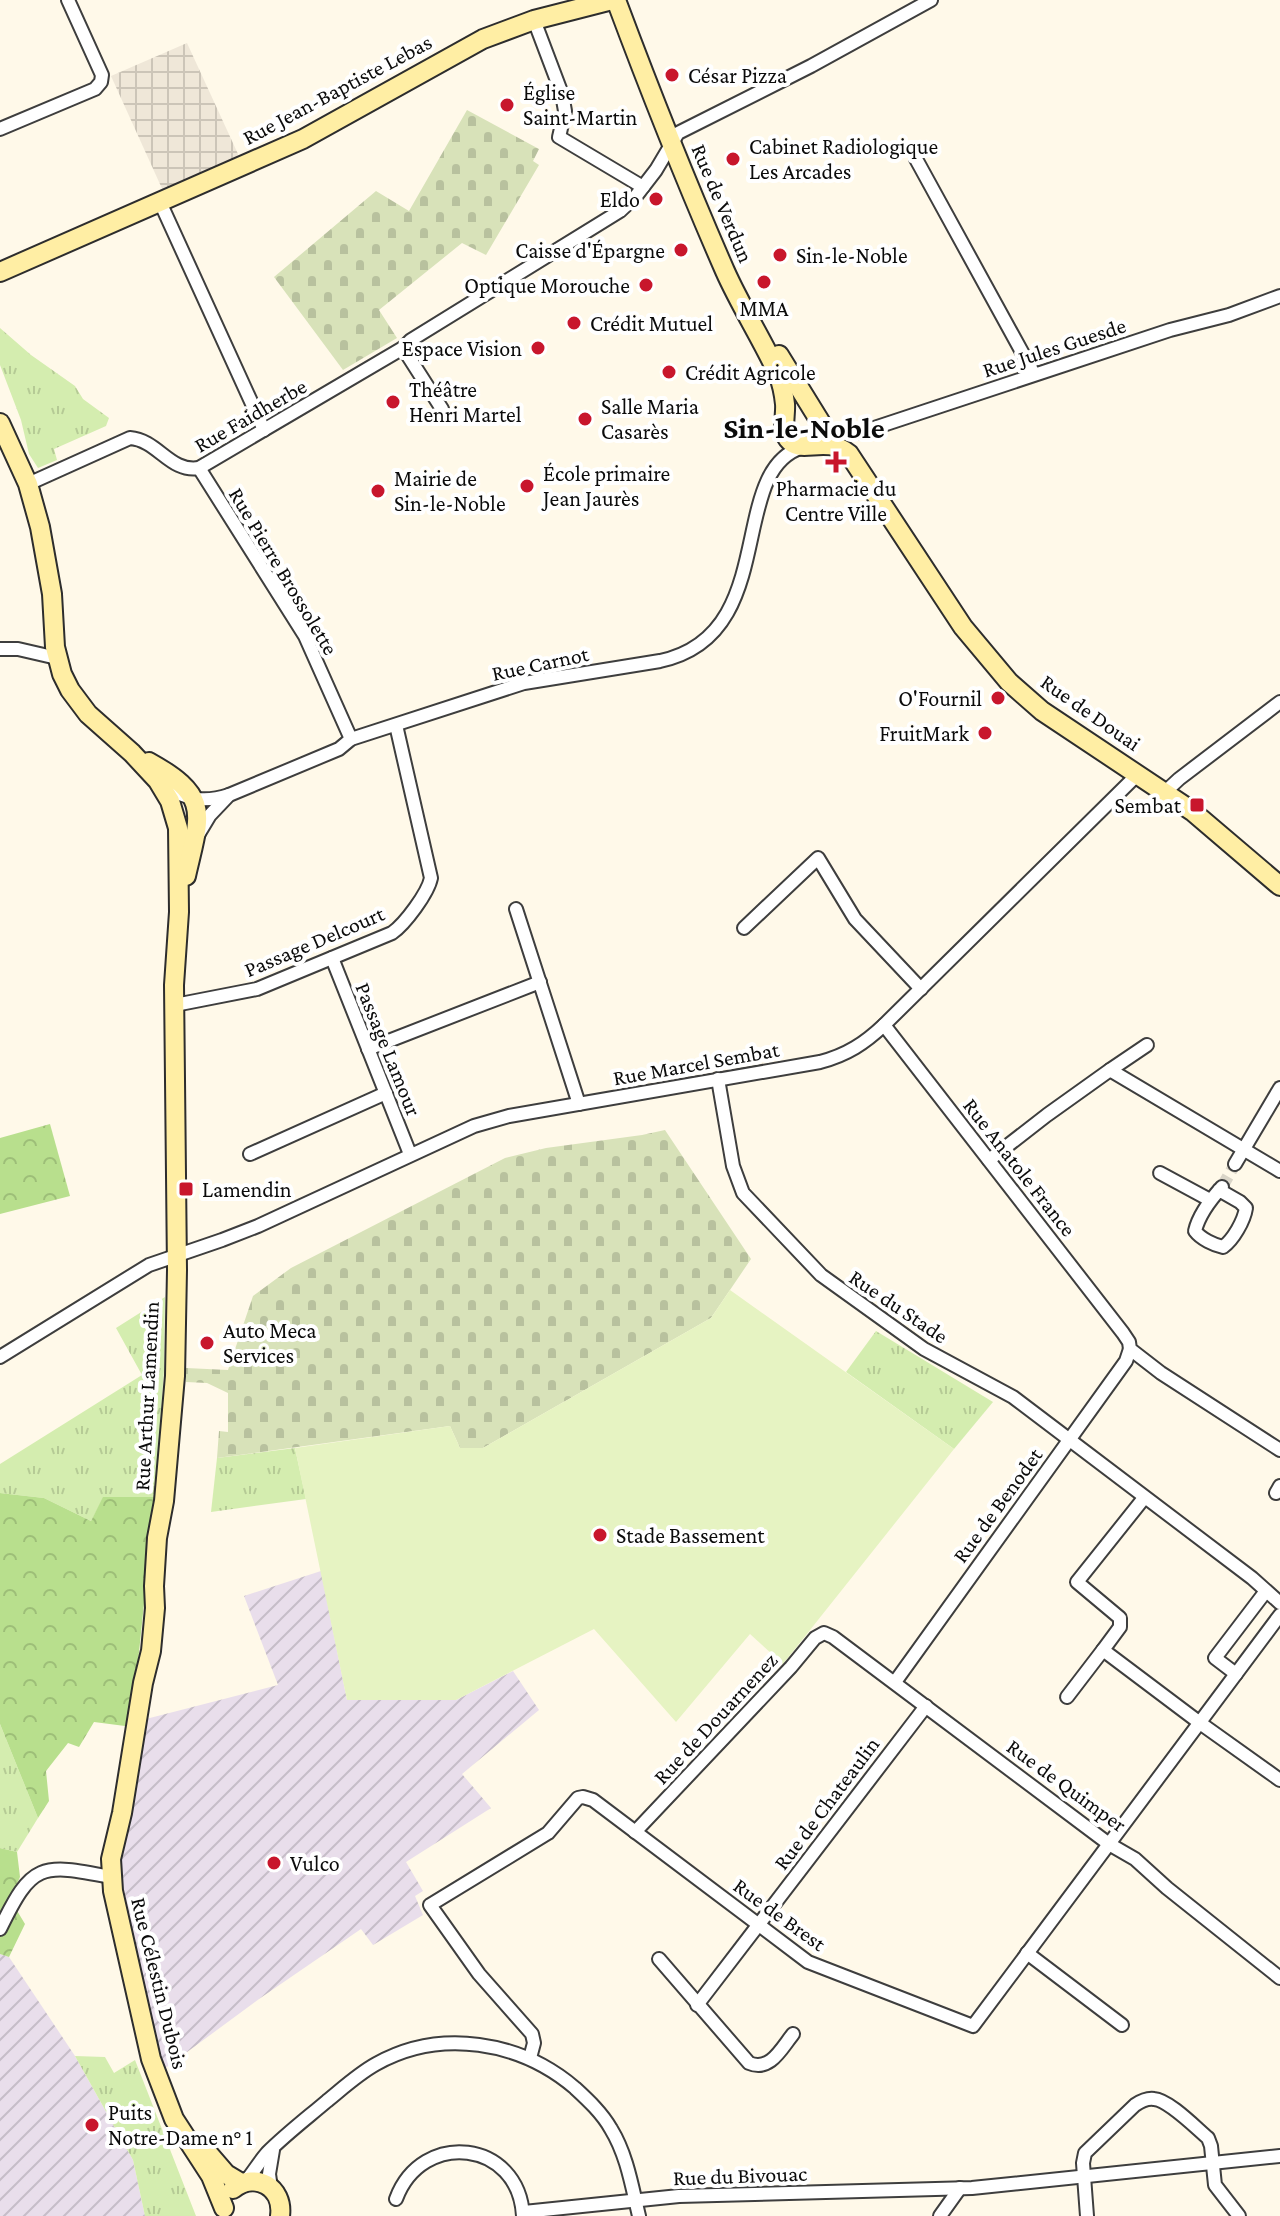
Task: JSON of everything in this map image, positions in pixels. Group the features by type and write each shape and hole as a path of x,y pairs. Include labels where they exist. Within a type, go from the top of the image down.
{"street":[{"path":"0,129 95,89 101,82 102,75 68,0"},
{"name":"Rue Jean-Baptiste Lebas","path":"0,272 303,139 483,39 534,20 614,0"},
{"name":"Rue de Verdun","path":"614,0 647,85 676,139 768,336 819,418"},
{"name":"Rue de Verdun","path":"628,0 727,275 780,381 785,423"},
{"path":"676,139 811,66 907,6 931,0"},
{"path":"534,20 562,94 564,116 559,137 643,187"},
{"name":"Rue Faidherbe","path":"28,484 130,438 146,442 176,465 190,470 199,468 403,348 411,340 612,217 643,187 676,139"},
{"path":"916,159 1034,374"},
{"path":"160,202 264,430"},
{"name":"Rue Jules Guesde","path":"839,434 856,434 1280,296"},
{"path":"403,348 442,409"},
{"path":"800,409 809,410 819,418 821,432 817,441 808,446 789,441 785,423 792,413 800,409"},
{"name":"Rue de Douai","path":"819,418 849,447 954,614 1001,673 1042,711 1165,792 1280,886"},
{"path":"0,423 28,484 40,527 52,594 57,658 66,682 81,706 132,753 158,781 170,801 178,828 179,912"},
{"name":"Rue de Douai","path":"808,446 838,446 858,465"},
{"name":"Rue Carnot","path":"196,840 203,824 229,795 339,749 351,739 524,683 683,655 721,624 734,601 769,477 785,456 808,446"},
{"name":"Rue Pierre Brossolette","path":"199,468 305,636 351,739"},
{"path":"0,649 18,649 57,658"},
{"path":"1165,792 1280,702"},
{"name":"Passage Delcourt","path":"175,1005 251,991 397,930 430,884 430,871 396,725"},
{"path":"132,753 180,781 195,800 198,812 196,840 179,912"},
{"name":"Rue Marcel Sembat","path":"0,1357 149,1265 258,1226 474,1126 509,1116 831,1059 857,1048 921,989 1138,774"},
{"path":"158,781 174,792 195,800 207,801 229,795"},
{"path":"744,928 818,858 862,928 921,989"},
{"path":"516,909 579,1104"},
{"name":"Rue Arthur Lamendin","path":"111,1877 111,1859 151,1651 157,1538 164,1501 175,1376 175,1005 179,912"},
{"name":"Passage Lamour","path":"332,958 410,1154"},
{"path":"368,1049 540,982"},
{"name":"Rue Anatole France","path":"884,1025 1123,1333 1130,1349"},
{"path":"989,1160 1147,1045"},
{"path":"1110,1070 1280,1171"},
{"name":"Rue du Stade","path":"718,1079 733,1166 743,1193 813,1268 914,1343 1013,1397 1280,1603"},
{"path":"1235,1164 1280,1088"},
{"path":"250,1154 386,1093"},
{"path":"1160,1173 1217,1192"},
{"path":"1130,1349 1161,1373 1280,1450"},
{"name":"Rue de Benodet","path":"895,1682 1126,1361 1130,1349"},
{"path":"1067,1697 1120,1627 1120,1618 1077,1582 1144,1498"},
{"path":"1236,1674 1215,1658 1266,1591"},
{"path":"1122,2025 1027,1953 1280,1615"},
{"name":"Rue de Quimper","path":"824,1633 895,1682 1109,1844 1135,1859 1280,1978"},
{"name":"Rue de Douarnenez","path":"635,1832 815,1638 824,1633"},
{"path":"1103,1650 1280,1780"},
{"name":"Rue de Chateaulin","path":"697,2005 926,1706"},
{"name":"Rue de Brest","path":"530,2058 534,2043 532,2034 479,1974 430,1905 542,1837 574,1801 583,1797 593,1800 814,1965 973,2026 1027,1953"},
{"path":"0,1929 22,1888 34,1876 59,1870 111,1877"},
{"name":"Rue Célestin Dubois","path":"111,1877 146,2042 179,2128 211,2176 224,2213"},
{"path":"659,1959 744,2059 755,2066 768,2064 793,2034"},
{"path":"224,2213 229,2193 243,2183 274,2147 361,2073 399,2053 431,2045 464,2043 500,2048 530,2058 560,2076 603,2116 618,2141 636,2202 636,2216"},
{"name":"Rue Célestin Dubois","path":"166,2099 216,2165 243,2183"},
{"path":"1087,2216 1082,2159 1086,2150 1135,2105 1149,2099 1164,2102 1208,2138 1216,2188 1239,2216"},
{"path":"274,2147 269,2161 271,2188 279,2200 280,2216"},
{"path":"396,2199 406,2179 422,2163 442,2154 465,2152 487,2159 505,2172 518,2190 524,2214"},
{"name":"Rue du Bivouac","path":"524,2214 679,2196 960,2188 1280,2156"},
{"path":"243,2183 257,2181 271,2188"},
{"path":"940,2216 960,2188"}],"shaded area":[{"path":"187,43 238,154 233,165 164,193 111,76"},
{"path":"321,1571 347,1700 456,1700 513,1671 539,1710 462,1774 491,1808 406,1862 423,1891 415,1896 423,1915 373,1945 361,1929 160,2072 117,1886 142,1720 278,1685 244,1596"},
{"path":"0,1954 9,1957 75,2056 133,2160 145,2216 0,2216"}],"green space":[{"path":"467,110 539,149 533,161 539,165 486,255 462,243 379,310 397,338 343,370 274,277 376,191 409,211"},
{"path":"0,328 75,386 83,399 109,418 106,426 54,449 57,460 38,468 29,454 21,420 0,365"},
{"path":"50,1124 70,1196 0,1214 0,1138"},
{"path":"665,1130 751,1259 711,1318 483,1448 460,1448 450,1426 217,1458 219,1431 228,1432 228,1393 207,1383 186,1382 186,1368 228,1370 253,1296 291,1268 505,1158 546,1148"},
{"name":"Stade Bassement","path":"730,1290 954,1449 783,1664 750,1634 676,1722 594,1629 456,1700 347,1700 295,1448 450,1426 460,1448 483,1448 711,1318"},
{"path":"165,1297 164,1370 155,1497 104,1497 91,1521 44,1498 0,1493 0,1464 142,1375 116,1328"},
{"path":"876,1331 993,1402 954,1449 846,1372"},
{"path":"295,1448 306,1499 211,1512 217,1458"},
{"path":"0,1493 44,1498 91,1521 103,1497 155,1497 135,1691 125,1726 94,1722 79,1747 68,1743 46,1771 49,1801 38,1818 0,1724"},
{"path":"0,1724 38,1818 17,1852 0,1848"},
{"path":"0,1848 17,1852 20,1877 10,1899 25,1924 9,1957 0,1954"},
{"path":"75,2056 105,2057 114,2073 135,2060 196,2216 145,2216 133,2160"}],"tunnel":[{"path":"1222,1187 1235,1164"}],"place":[{"name":"César Pizza","path":"672,75"},
{"name":"Église Saint-Martin","path":"507,105"},
{"name":"Cabinet Radiologique Les Arcades","path":"733,159"},
{"name":"Eldo","path":"656,199"},
{"name":"Caisse d'Épargne","path":"681,250"},
{"name":"Sin-le-Noble","path":"780,255"},
{"name":"MMA","path":"764,282"},
{"name":"Optique Morouche","path":"646,285"},
{"name":"Crédit Mutuel","path":"574,323"},
{"name":"Espace Vision","path":"538,348"},
{"name":"Crédit Agricole","path":"669,372"},
{"name":"Théâtre Henri Martel","path":"393,402"},
{"name":"Salle Maria Casarès","path":"585,419"},
{"name":"Pharmacie du Centre Ville","path":"836,462"},
{"name":"École primaire Jean Jaurès","path":"527,486"},
{"name":"Mairie de Sin-le-Noble","path":"378,491"},
{"name":"O'Fournil","path":"998,698"},
{"name":"FruitMark","path":"985,733"},
{"name":"Sembat","path":"1197,805"},
{"name":"Lamendin","path":"186,1189"},
{"name":"Auto Meca Services","path":"207,1343"},
{"name":"Stade Bassement","path":"600,1535"},
{"name":"Vulco","path":"274,1863"},
{"name":"Puits Notre-Dame n° 1","path":"92,2125"}],"district":[{"name":"Sin-le-Noble","path":"804,428"}]}
